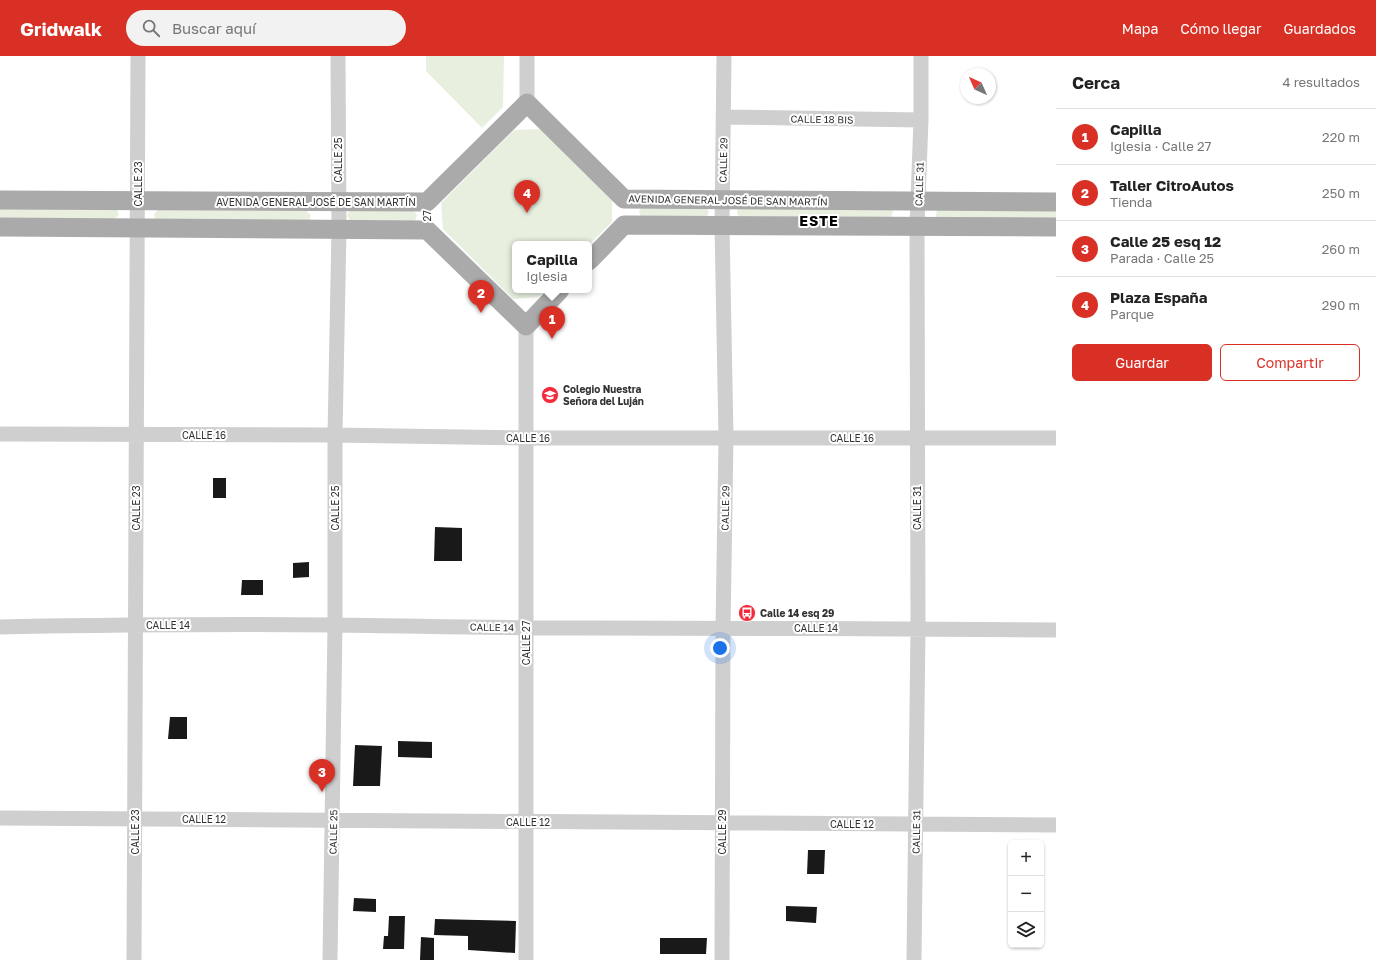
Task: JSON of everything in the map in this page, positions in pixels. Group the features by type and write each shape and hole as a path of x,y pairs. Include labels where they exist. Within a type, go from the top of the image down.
{"main road":[{"name":"AVENIDA GENERAL JOSÉ DE SAN MARTÍN","path":"0,200 427,202 527,103 624,199 1056,202"},
{"path":"592,258 624,225 624,199"},
{"name":"27","path":"427,202 427,230"},
{"path":"624,225 1056,227"},
{"path":"0,227 427,230 526,326 557,293"}],"street":[{"name":"CALLE 23","path":"134,960 138,56"},
{"name":"CALLE 25","path":"330,960 335,625 335,435 339,229 338,56"},
{"path":"527,56 527,103"},
{"name":"CALLE 29","path":"722,960 723,629 726,438 722,225 724,56"},
{"name":"CALLE 31","path":"914,960 918,628 917,226 921,120 921,56"},
{"name":"CALLE 18 BIS","path":"723,117 921,120"},
{"name":"CALLE 27","path":"526,326 526,960"},
{"name":"CALLE 16","path":"0,434 335,435 526,438 1056,438"},
{"name":"CALLE 14","path":"0,627 335,625 526,628 918,628 1056,630"},
{"name":"CALLE 12","path":"0,818 1056,825"}],"green space":[{"path":"426,56 504,56 503,107 482,128 426,71"},
{"path":"541,129 612,200 612,222 592,242 512,241 512,293 542,293 538,297 513,299 443,229 441,203 514,130"},
{"path":"0,207 117,210 119,215 114,219 0,220"},
{"path":"641,208 706,208 709,212 706,218 641,217 639,212"},
{"path":"738,208 892,209 893,211 891,217 740,218 737,213"},
{"path":"1056,208 1056,221 937,217 936,215 937,210"},
{"path":"158,210 306,211 311,215 309,221 155,219 154,214"},
{"path":"349,211 414,211 417,215 415,221 350,220 347,216"}],"building":[{"path":"213,478 226,478 226,498 213,498"},
{"path":"435,527 462,528 462,561 434,561"},
{"path":"309,562 309,577 293,578 293,563"},
{"path":"242,580 263,580 263,595 241,595"},
{"path":"170,717 187,717 187,739 168,739"},
{"path":"398,741 432,742 432,758 398,757"},
{"path":"355,745 382,746 380,786 353,786"},
{"path":"808,850 825,850 824,874 807,874"},
{"path":"354,898 376,899 376,912 353,911"},
{"path":"786,906 817,907 816,923 786,921"},
{"path":"389,916 405,916 404,949 383,949 384,936 388,936"},
{"path":"435,919 516,921 515,953 468,950 468,936 434,935"},
{"path":"421,937 434,938 434,960 420,960"},
{"path":"660,938 707,938 706,954 660,954"}],"place":[{"name":"Plaza España","path":"527,213"},
{"name":"Taller CitroAutos","path":"481,313"},
{"name":"Capilla","path":"552,339"},
{"name":"Colegio Nuestra Señora del Luján","path":"550,395"},
{"name":"Calle 14 esq 29","path":"747,613"},
{"name":"Calle 25 esq 12","path":"322,792"}],"district":[{"name":"ESTE","path":"819,220"}]}
